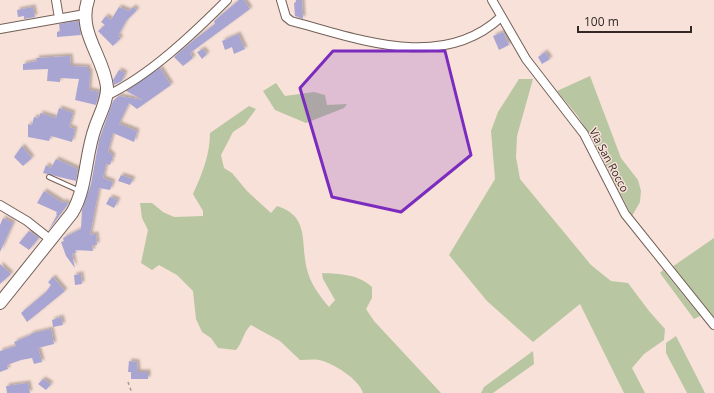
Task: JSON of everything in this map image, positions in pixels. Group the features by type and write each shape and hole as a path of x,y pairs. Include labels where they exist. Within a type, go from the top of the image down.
{"street":[{"path":"56,0 59,18"},
{"path":"0,303 72,213 80,191 90,143 106,96 107,85 88,35 85,14 88,0"},
{"path":"106,96 125,87 143,74 208,19 227,0"},
{"path":"281,0 286,17 291,21 383,45 400,47 436,46 462,42 482,33 501,17"},
{"name":"Via San Rocco","path":"492,0 534,70 584,134 625,214 714,325"},
{"path":"0,29 85,14"},
{"path":"0,205 27,221 51,240"}],"lane":[{"path":"49,177 80,191"}],"path":[{"path":"128,382 132,393"}],"highlighted area":[{"path":"333,51 445,51 471,155 401,212 332,197 300,88"}],"green space":[{"path":"590,76 621,158 638,180 641,191 640,202 632,216 594,142 577,115 557,91"},
{"path":"519,79 533,79 517,136 516,157 520,179 591,265 611,281 628,283 665,329 664,340 644,354 632,368 645,393 624,393 580,304 533,342 487,301 449,255 495,179 491,131 498,112"},
{"path":"276,83 285,96 314,92 325,95 327,105 347,104 344,108 306,123 275,110 263,91"},
{"path":"249,106 256,109 245,124 233,132 221,155 224,168 232,173 247,191 271,213 277,206 288,211 295,217 300,225 302,233 308,273 317,291 329,307 335,300 323,279 322,273 342,274 355,277 361,279 372,287 372,298 366,309 374,321 441,393 363,393 357,383 345,372 324,361 300,360 280,341 251,325 246,331 236,350 218,348 211,338 202,332 196,319 193,291 177,275 159,265 152,270 141,263 148,230 142,218 140,203 152,203 163,212 174,217 203,216 203,211 193,194 207,157 210,133"},
{"path":"714,238 714,320 672,267"},
{"path":"663,270 700,316 694,319 660,273"},
{"path":"676,336 705,393 687,393 666,353 666,343"},
{"path":"533,351 534,364 493,393 481,393 484,387"}],"building":[{"path":"239,0 244,0 250,9 190,53 193,58 183,66 174,57 215,24 214,21"},
{"path":"296,0 302,0 303,19 295,16 294,3"},
{"path":"33,7 35,17 24,19 24,16 18,17 17,10"},
{"path":"119,7 129,11 133,7 137,10 126,21 118,36 121,38 113,46 98,31 105,25 101,22 106,16 111,20"},
{"path":"78,21 81,35 57,37 57,32 60,31 59,24"},
{"path":"503,32 509,45 499,50 493,36"},
{"path":"238,34 245,49 234,54 232,47 225,50 222,41"},
{"path":"203,49 207,54 202,59 197,52"},
{"path":"545,52 550,59 542,64 538,57"},
{"path":"70,56 71,66 88,67 88,71 90,71 89,90 99,92 96,105 75,100 79,79 60,78 60,82 47,81 48,69 23,70 23,64 37,61 36,58"},
{"path":"160,68 171,85 137,109 129,103 119,124 137,131 134,142 113,133 108,151 113,156 110,165 106,164 103,178 113,182 110,190 99,188 90,235 96,234 97,245 92,245 93,251 75,250 76,253 72,254 75,268 66,256 61,242 64,241 63,238 81,229 82,210 91,184 99,140 113,101 119,96 143,100 126,91"},
{"path":"119,70 125,73 122,81 114,85 113,80"},
{"path":"59,108 73,113 69,127 75,129 72,142 51,136 49,141 28,137 28,124 32,125 34,117 39,118 40,113 56,118"},
{"path":"22,146 32,158 23,166 14,157"},
{"path":"56,159 78,169 76,181 43,173 46,165 51,168"},
{"path":"121,175 133,179 130,185 118,181"},
{"path":"44,191 63,203 64,201 68,204 48,231 57,215 57,212 37,203"},
{"path":"110,197 118,200 114,208 106,204"},
{"path":"3,218 13,223 0,252 0,225"},
{"path":"29,231 39,238 29,250 19,243"},
{"path":"0,264 11,274 0,284"},
{"path":"81,274 82,284 75,285 74,275"},
{"path":"53,277 65,291 27,322 21,313 46,292 51,285 48,282"},
{"path":"61,317 63,325 53,327 52,320"},
{"path":"51,329 54,344 38,348 42,362 34,364 32,358 21,360 7,365 8,369 0,372 0,351 16,346 14,342 31,335 30,334"},
{"path":"129,361 137,362 138,372 148,372 148,379 131,379 131,372 128,372"},
{"path":"43,379 51,384 46,390 38,384"},
{"path":"28,383 30,393 7,393 6,386"}]}
